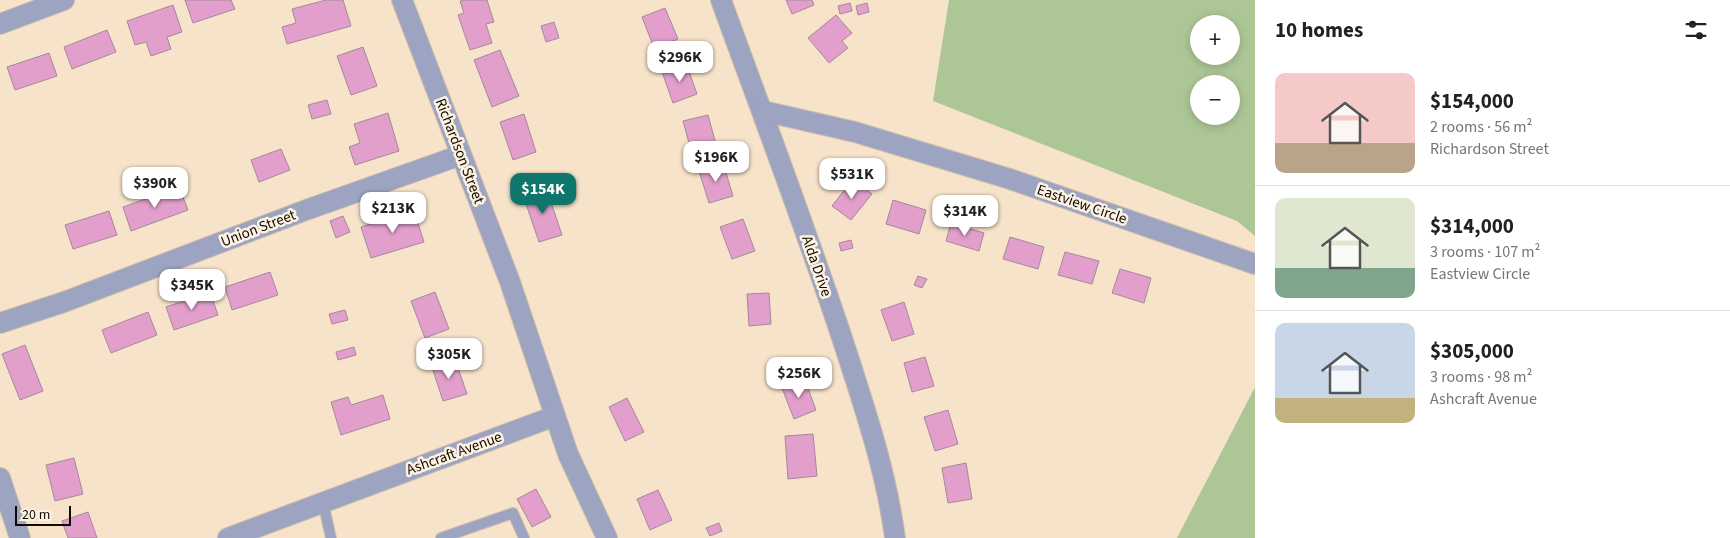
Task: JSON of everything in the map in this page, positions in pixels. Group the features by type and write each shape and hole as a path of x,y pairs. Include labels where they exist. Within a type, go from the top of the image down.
{"street":[{"path":"0,24 64,0"},
{"name":"Richardson Street","path":"402,0 510,282 555,416"},
{"name":"Alda Drive","path":"720,0 763,111 835,317 877,446 895,538"},
{"name":"Eastview Circle","path":"763,111 855,132 1010,180 1255,264"},
{"name":"Union Street","path":"0,323 64,302 306,210 460,155"},
{"path":"555,416 568,454 607,538"},
{"name":"Ashcraft Avenue","path":"228,538 555,416"},
{"path":"0,478 20,538"}],"lane":[{"path":"323,502 331,538"},
{"path":"441,538 513,513 524,538"}],"green space":[{"path":"949,0 1255,0 1255,236 1237,221 933,101"},
{"path":"1255,387 1255,538 1177,538"}],"building":[{"path":"185,0 231,0 235,9 193,23"},
{"path":"326,0 343,0 351,26 287,44 282,27 296,23 292,9"},
{"path":"487,0 494,22 486,24 492,43 470,50 458,15 464,13 460,1"},
{"path":"786,0 812,0 814,5 792,14"},
{"path":"850,3 852,11 840,14 838,6"},
{"path":"867,3 869,12 858,15 856,6"},
{"path":"173,5 182,32 167,37 171,49 151,56 146,42 135,45 127,21"},
{"path":"665,8 678,39 654,48 642,17"},
{"path":"836,15 852,33 842,41 848,48 829,63 808,38"},
{"path":"554,22 559,38 546,42 541,26"},
{"path":"107,30 116,52 72,69 64,47"},
{"path":"363,47 377,86 351,95 337,56"},
{"path":"500,50 519,96 492,107 474,60"},
{"path":"49,53 57,76 15,90 7,67"},
{"path":"686,63 697,94 673,103 662,72"},
{"path":"327,100 331,114 312,119 308,105"},
{"path":"388,113 399,151 355,165 349,147 360,143 354,124"},
{"path":"524,114 536,152 513,160 500,122"},
{"path":"708,115 717,148 692,154 683,121"},
{"path":"281,149 290,170 259,182 251,160"},
{"path":"723,163 733,196 709,203 699,171"},
{"path":"853,179 872,194 851,220 832,206"},
{"path":"179,187 188,210 131,231 123,207"},
{"path":"546,187 562,235 539,242 523,195"},
{"path":"893,200 926,210 919,234 886,224"},
{"path":"414,210 424,242 371,258 361,227"},
{"path":"109,211 117,235 73,249 65,225"},
{"path":"343,216 350,232 336,238 330,221"},
{"path":"743,219 755,251 732,259 720,227"},
{"path":"951,223 984,233 979,251 946,241"},
{"path":"1010,237 1044,247 1038,269 1003,259"},
{"path":"851,240 853,248 841,251 839,243"},
{"path":"1065,252 1099,261 1092,284 1058,275"},
{"path":"1120,269 1151,278 1144,303 1112,293"},
{"path":"270,272 278,295 232,310 225,287"},
{"path":"918,276 927,279 922,288 914,285"},
{"path":"210,292 218,315 174,330 166,307"},
{"path":"435,292 449,329 425,338 411,301"},
{"path":"769,293 771,324 749,326 747,294"},
{"path":"904,302 914,334 892,341 881,310"},
{"path":"345,310 348,320 332,324 329,314"},
{"path":"148,312 157,335 111,353 102,330"},
{"path":"25,345 43,391 20,400 2,354"},
{"path":"354,347 356,355 338,360 336,352"},
{"path":"925,357 934,386 912,392 904,363"},
{"path":"455,359 467,394 443,401 432,367"},
{"path":"805,380 816,410 794,419 782,388"},
{"path":"383,395 390,419 341,435 331,402 348,397 351,405"},
{"path":"627,398 644,432 625,441 609,407"},
{"path":"948,410 958,444 935,451 924,417"},
{"path":"813,434 817,476 788,479 785,436"},
{"path":"74,458 83,494 55,501 46,465"},
{"path":"966,463 972,499 948,503 942,468"},
{"path":"536,489 551,517 532,527 517,499"},
{"path":"658,490 672,520 650,530 637,499"},
{"path":"88,512 97,538 68,538 62,521"},
{"path":"719,523 722,531 710,536 706,528"}]}
